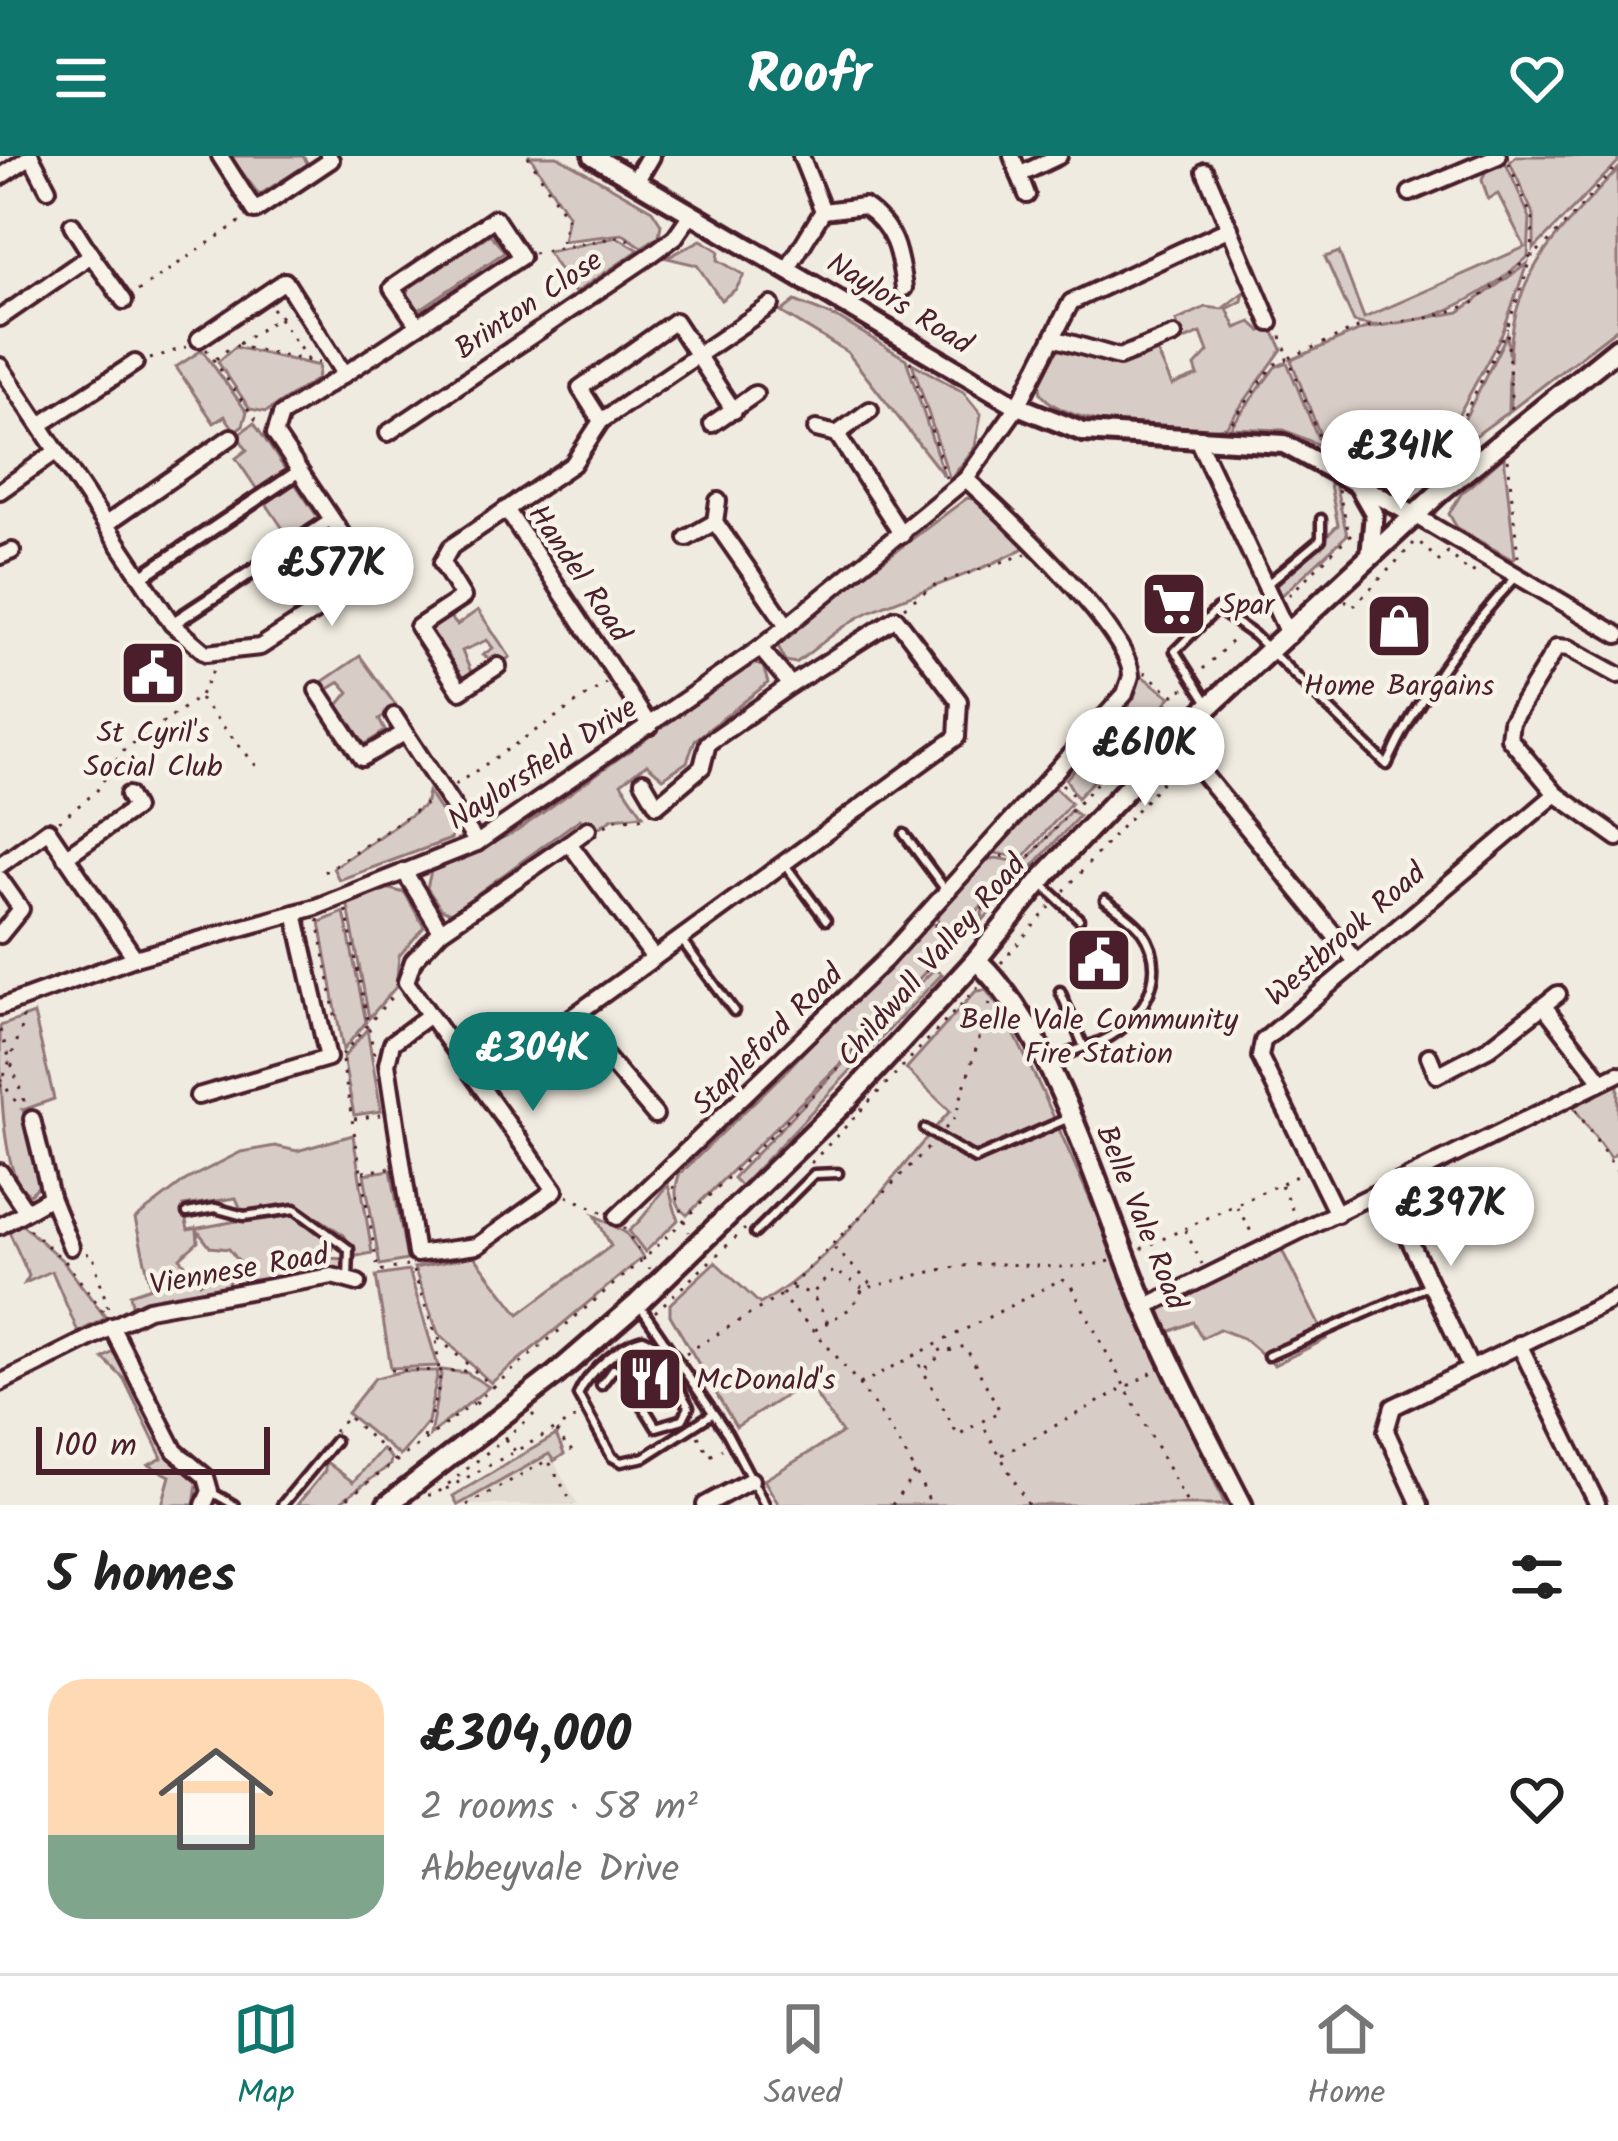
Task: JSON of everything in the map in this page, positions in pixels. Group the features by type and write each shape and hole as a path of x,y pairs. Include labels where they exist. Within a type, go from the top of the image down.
{"main road":[{"name":"Childwall Valley Road","path":"387,1505 555,1375 638,1303 846,1101 1174,738 1442,490 1618,348"},
{"name":"Belle Vale Road","path":"976,961 1007,990 1044,1063 1145,1307 1242,1505"}],"street":[{"path":"0,177 32,156 48,189"},
{"path":"220,156 255,212 331,160 328,156"},
{"name":"Naylors Road","path":"592,156 789,267 1018,406 1083,432 1283,444 1414,515"},
{"path":"636,180 650,156"},
{"path":"801,156 823,211"},
{"path":"1012,156 1027,195"},
{"path":"1019,175 1059,156"},
{"path":"1410,193 1502,156"},
{"path":"1205,171 1270,323"},
{"path":"823,211 865,206 882,218 897,243 904,288"},
{"path":"789,267 823,211"},
{"name":"Brinton Close","path":"388,433 648,257 675,237 691,214"},
{"path":"368,573 299,471 275,425 280,415 341,369 418,326 521,257 495,218 392,288 418,326"},
{"path":"72,225 124,301"},
{"name":"Naylorsfield Drive","path":"0,1007 135,958 337,900 477,843 760,648 954,490 1018,406 1072,302 1230,228"},
{"path":"0,318 91,255"},
{"path":"199,339 285,281 341,369"},
{"path":"499,667 460,692 418,627 463,597 442,563 451,548 573,464 601,421 771,305"},
{"path":"601,421 580,388 675,321 734,411"},
{"path":"1053,338 1119,357 1174,335"},
{"path":"40,425 135,363"},
{"path":"0,366 172,624 193,646 222,654 260,647 368,573 401,556"},
{"path":"712,424 755,394"},
{"path":"837,434 870,410"},
{"path":"816,429 837,434 902,535"},
{"path":"106,524 231,437"},
{"path":"1198,440 1289,636"},
{"path":"0,491 57,451"},
{"path":"141,577 299,471"},
{"path":"967,478 1041,549 1085,600 1127,663"},
{"path":"1357,483 1374,513 1370,557"},
{"path":"718,501 715,522 787,624"},
{"name":"Handel Road","path":"506,509 650,726"},
{"path":"1414,515 1618,635"},
{"path":"172,624 332,519"},
{"path":"687,538 715,522"},
{"path":"643,781 657,805 701,767 708,743 896,618 958,701 957,737 572,1017 655,1115"},
{"path":"1618,675 1570,648 1557,647 1511,722 1509,738 1556,794 1618,838"},
{"path":"760,648 791,685"},
{"name":"Stapleford Road","path":"617,1217 667,1173 947,892 1125,694 1131,676 1127,663"},
{"path":"317,690 362,758 404,733"},
{"path":"394,716 477,843"},
{"path":"1174,738 1354,958"},
{"name":"Westbrook Road","path":"1337,1214 1260,1057 1263,1041 1354,958 1556,794"},
{"path":"65,857 136,802"},
{"path":"428,1016 392,1043 387,1064 416,1254 476,1246 555,1190 406,982 413,962 441,931 588,829"},
{"path":"0,865 48,830 135,958"},
{"path":"568,843 654,958"},
{"path":"404,871 441,931"},
{"path":"0,878 27,907 0,935"},
{"path":"198,1096 328,1058 295,913"},
{"path":"1429,1055 1437,1075 1489,1048 1558,994"},
{"path":"1544,1006 1601,1079"},
{"path":"1145,1307 1570,1102 1601,1079 1618,1074"},
{"path":"27,1113 68,1254"},
{"path":"0,1172 21,1212"},
{"path":"1386,1191 1471,1369"},
{"path":"0,1226 51,1197"},
{"name":"Viennese Road","path":"0,1383 148,1309 332,1276 354,1281"},
{"path":"1420,1505 1388,1437 1388,1415 1402,1401 1618,1297"},
{"path":"111,1326 175,1451 206,1477 207,1498"},
{"path":"1519,1345 1597,1503"},
{"path":"709,1504 751,1480"}],"lane":[{"path":"1263,587 1322,539 1321,520"},
{"path":"1210,706 1175,651 1217,609 1245,628 1387,765 1412,712 1442,675 1455,642 1521,574"},
{"path":"904,834 947,892"},
{"path":"784,863 826,920"},
{"path":"1040,882 1079,919"},
{"path":"1044,1063 1102,1043 1128,1025 1146,1002 1154,980 1145,936 1106,899"},
{"path":"681,939 734,1011"},
{"path":"1060,991 1084,1047"},
{"path":"925,1129 975,1159 1069,1118"},
{"path":"755,1233 814,1174 838,1173"},
{"path":"187,1213 215,1208 244,1216 296,1209 318,1221 351,1257 354,1281"},
{"path":"1268,1356 1430,1285"},
{"path":"638,1303 677,1357 765,1505"},
{"path":"601,1384 613,1369 621,1370 652,1424 666,1427 683,1419 688,1401 655,1344 635,1340 595,1372 578,1395 612,1457 632,1463 712,1414"},
{"path":"282,1505 335,1442"},
{"path":"207,1498 234,1505"}],"path":[{"path":"528,156 567,218 561,244"},
{"path":"1442,490 1442,460 1507,328 1532,257 1533,220 1502,156"},
{"path":"1224,441 1274,365 1358,328 1462,309 1532,257 1618,165"},
{"path":"124,301 255,212"},
{"path":"521,257 561,244 622,236 648,257"},
{"path":"264,296 309,361"},
{"path":"214,360 299,304"},
{"path":"1270,323 1277,325 1324,449 1319,460"},
{"path":"1507,328 1509,410 1520,424"},
{"path":"135,363 179,352 199,339 255,419 275,425"},
{"path":"237,345 341,369"},
{"path":"916,346 912,371 954,490"},
{"path":"1499,444 1508,454 1518,558 1528,564 1521,574"},
{"path":"1340,473 1336,480 1350,535"},
{"path":"1273,605 1374,513"},
{"path":"1335,591 1353,607 1417,540 1439,561 1448,552 1471,574 1487,556"},
{"path":"896,618 909,601 936,584 1041,549"},
{"path":"493,1388 645,1257 827,1082 1077,800 1245,628"},
{"path":"48,830 96,792 122,751 199,698 222,654"},
{"path":"1127,663 1175,696"},
{"path":"324,872 424,805 426,792 441,788 616,676"},
{"path":"199,698 259,770"},
{"path":"1053,774 1096,821"},
{"path":"588,829 595,832 616,819 645,820 657,805"},
{"path":"982,853 1023,860"},
{"path":"337,900 349,914 375,1061 387,1064"},
{"path":"930,910 947,949"},
{"path":"677,1357 792,1288 939,1136 957,1112 991,998 993,975"},
{"path":"341,1057 406,982"},
{"path":"17,1002 24,1022 1,1082 27,1113"},
{"path":"0,1030 27,1113"},
{"path":"1570,1102 1618,1173"},
{"path":"352,1119 394,1113"},
{"path":"1610,1158 1618,1152"},
{"path":"362,1172 403,1166"},
{"path":"815,1330 851,1308 863,1289 944,1267 1064,1269 1125,1257 1313,1168"},
{"path":"667,1173 682,1222 697,1243"},
{"path":"1280,1185 1302,1230"},
{"path":"555,1190 617,1217 658,1281"},
{"path":"1236,1205 1262,1251"},
{"path":"21,1212 68,1254 108,1320 92,1253 68,1254"},
{"path":"1184,1229 1208,1276"},
{"path":"351,1257 374,1239"},
{"path":"830,1249 874,1286"},
{"path":"830,1249 836,1272 863,1289"},
{"path":"812,1294 848,1262"},
{"path":"1062,1279 1064,1269"},
{"path":"860,1384 1062,1279"},
{"path":"1062,1279 1071,1286 1188,1505"},
{"path":"792,1288 812,1294 828,1322"},
{"path":"780,1296 860,1384 916,1472 931,1505"},
{"path":"423,1440 438,1399 436,1336"},
{"path":"937,1342 942,1354"},
{"path":"914,1354 958,1435 982,1426 1000,1411 965,1346 942,1354 923,1370"},
{"path":"1002,1455 1162,1367"},
{"path":"391,1370 468,1371"},
{"path":"338,1505 476,1402"},
{"path":"426,1505 579,1418 571,1404"},
{"path":"335,1442 329,1438 347,1416 397,1462"},
{"path":"982,1426 1028,1505"},
{"path":"556,1430 569,1451 580,1445"},
{"path":"466,1505 548,1460 572,1505"},
{"path":"892,1505 916,1472"}],"shaded area":[{"path":"230,156 303,156 308,164 259,195"},
{"path":"530,156 557,156 652,210 661,224 659,236 642,247 623,234 563,241 568,215"},
{"path":"1516,156 1618,156 1618,162 1534,249 1534,216 1510,162"},
{"path":"1505,161 1530,218 1528,257 1470,299 1424,319 1377,325 1354,322 1325,257 1339,252 1364,318 1525,247 1498,194 1488,199 1482,180 1486,170"},
{"path":"1618,169 1618,328 1511,410 1509,369 1508,412 1456,450 1461,426 1507,334 1510,362 1512,330 1529,278 1559,234"},
{"path":"490,234 505,252 419,310 408,295 409,287"},
{"path":"617,237 639,250 575,293 547,252"},
{"path":"701,240 719,251 718,260 744,275 721,300 697,265 667,258"},
{"path":"1527,264 1502,334 1429,470 1416,477 1389,479 1325,448 1291,360 1363,329 1459,312"},
{"path":"1244,292 1242,301 1227,309 1236,328 1251,322 1261,331 1272,328 1282,349 1226,427 1156,428 1101,422 1056,406 1041,394 1039,379 1057,349 1126,357 1181,334 1176,321 1206,307 1222,309","holes":["1201,333 1208,352 1195,366 1198,375 1172,385 1157,351"]},
{"path":"795,301 838,318 906,359 944,476 847,352 781,312"},
{"path":"235,347 319,366 317,379 266,412 250,409 218,362"},
{"path":"202,350 247,412 235,431 225,416 214,423 176,367"},
{"path":"1287,362 1321,446 1284,430 1230,428 1275,367"},
{"path":"912,363 963,392 981,414 975,447 950,480"},
{"path":"254,423 285,469 260,494 236,458 247,450 237,435"},
{"path":"1504,456 1513,560 1457,528 1449,514 1461,494"},
{"path":"1329,480 1335,484 1347,535 1280,597 1275,587 1338,525"},
{"path":"284,485 296,485 317,516 313,527 292,542 263,499"},
{"path":"967,498 978,500 1032,541 1005,558 867,613 796,663 785,661 778,646 787,632"},
{"path":"328,533 347,569 323,588 296,548"},
{"path":"478,610 510,657 501,663 496,656 483,655 493,648 487,640 462,651 471,672 462,678 428,631 449,616 457,625"},
{"path":"360,656 397,707 379,719 385,731 361,747 334,710 349,692 340,682 325,691 316,686"},
{"path":"752,663 763,666 768,683 695,740 687,762 663,778 647,764 621,783 643,815 613,818 592,832 580,819 451,913 441,909 427,888 431,871 517,831"},
{"path":"1136,672 1171,697 1077,798 1066,779 1129,708"},
{"path":"1053,786 1071,803 1023,858 989,852"},
{"path":"428,792 453,830 451,839 339,880 333,868 425,805"},
{"path":"1071,810 1079,816 983,920 982,912"},
{"path":"982,861 1019,862 949,944 934,912"},
{"path":"386,888 405,893 424,927 399,956 396,987 369,1018 347,901"},
{"path":"344,912 366,1022 343,1050 320,922"},
{"path":"930,917 942,942 939,957 848,1056 687,1215 676,1197 679,1175 785,1072"},
{"path":"935,968 942,974 741,1186 733,1178"},
{"path":"986,990 1005,1015 1043,1093 1225,1505 779,1505 764,1480 842,1433 807,1382 736,1427 670,1315 670,1304 715,1262 760,1304 839,1240 950,1111 906,1069 976,991"},
{"path":"34,1014 54,1099 23,1110 42,1183 30,1194 20,1185 7,1146 0,1026"},
{"path":"367,1029 381,1111 354,1115 343,1058"},
{"path":"1618,1075 1618,1152 1610,1158 1570,1102"},
{"path":"353,1135 372,1253 357,1256 344,1235 302,1207 242,1212 236,1198 183,1206 188,1230 286,1212 299,1215 334,1245 327,1258 344,1259 345,1268 244,1284 243,1267 229,1249 210,1247 197,1230 198,1242 180,1258 200,1283 214,1273 229,1280 228,1287 132,1305 130,1294 151,1287 135,1219 186,1180 241,1152 275,1146 297,1151"},
{"path":"391,1170 407,1260 380,1265 364,1174"},
{"path":"668,1185 678,1220 645,1252 629,1231"},
{"path":"595,1215 626,1233 643,1257 491,1383 438,1333 414,1268 474,1256 519,1314 611,1246"},
{"path":"19,1222 63,1261 106,1318 78,1332 52,1271 25,1283 29,1276 7,1227"},
{"path":"1278,1242 1326,1339 1274,1365 1243,1338 1219,1329 1202,1338 1193,1322 1169,1332 1155,1303"},
{"path":"409,1271 438,1366 391,1368 376,1276"},
{"path":"117,1350 175,1462 198,1478 194,1505 162,1505 170,1476 149,1465 162,1458 124,1379 103,1358"},
{"path":"442,1370 467,1373 489,1387 430,1435"},
{"path":"404,1371 438,1371 428,1422 400,1456 347,1413 375,1378"},
{"path":"556,1435 564,1454 554,1461 549,1454 458,1505 453,1496"},
{"path":"382,1449 391,1458 390,1465 336,1505 297,1505 325,1471 325,1461 353,1482"},
{"path":"550,1454 578,1505 458,1505"}],"place":[{"name":"Spar","path":"1174,604"},
{"name":"Home Bargains","path":"1399,626"},
{"name":"St Cyril's Social Club","path":"153,673"},
{"name":"Belle Vale Community Fire Station","path":"1099,960"},
{"name":"McDonald's","path":"650,1379"}]}
